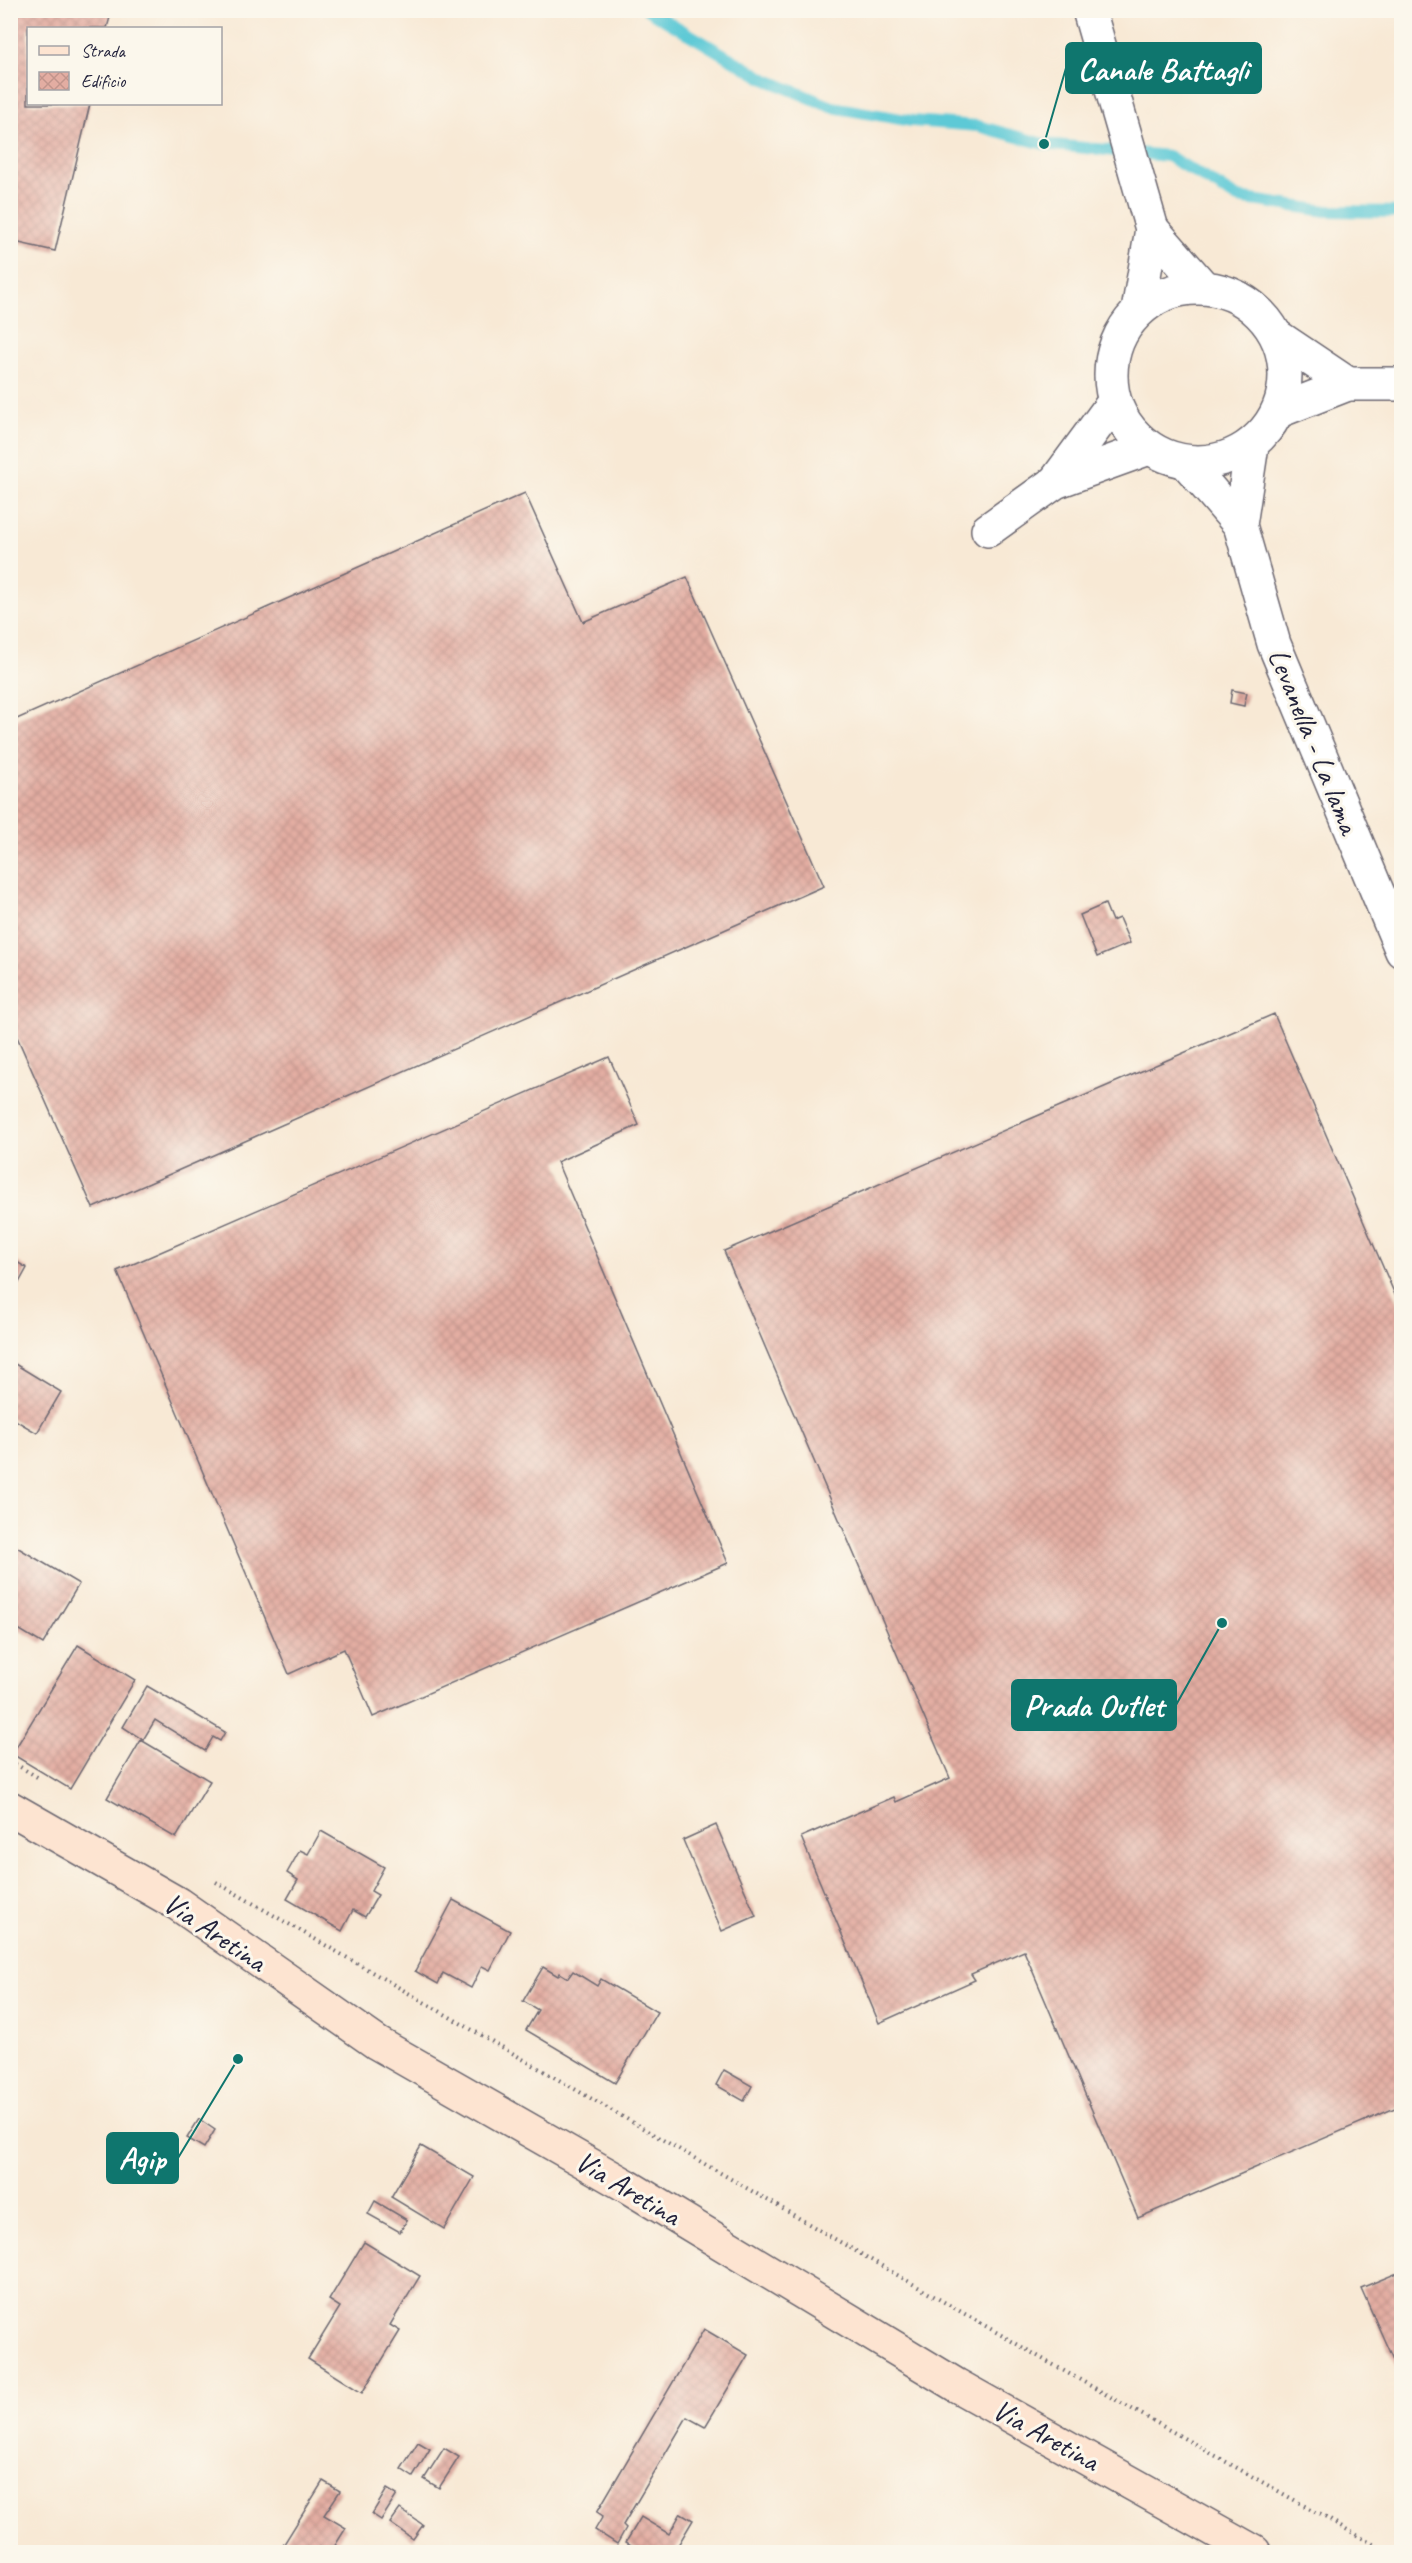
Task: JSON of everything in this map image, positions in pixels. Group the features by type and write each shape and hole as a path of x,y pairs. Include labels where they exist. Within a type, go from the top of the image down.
{"street":[{"path":"1089,10 1149,217 1203,287"},
{"path":"1138,311 1149,217"},
{"path":"1203,287 1227,292 1247,302 1265,317 1278,337 1285,362 1286,387 1279,411 1267,430 1252,445 1232,456 1209,462 1186,462 1167,458 1149,448 1128,428 1114,402 1110,378 1113,353 1123,330 1138,311 1158,297 1180,289 1203,287"},
{"path":"1278,337 1348,384"},
{"path":"1279,411 1348,384 1401,384"},
{"path":"1054,482 1114,402"},
{"name":"Levanella - La lama","path":"1252,445 1240,525 1274,644 1401,951"},
{"path":"988,530 1054,482 1149,448"},
{"name":"Levanella - La lama","path":"1186,462 1240,525"},
{"name":"Via Aretina","path":"10,1808 178,1904 377,2043 627,2186 956,2385 1254,2553"}],"path":[{"path":"10,1761 41,1779"},
{"path":"206,1876 1041,2358 1386,2553"}],"building":[{"path":"10,10 112,10 107,27 27,27 27,105 90,105 55,251 10,241"},
{"path":"525,493 583,622 687,577 824,886 93,1208 10,1021 10,722"},
{"path":"1232,690 1247,693 1244,706 1230,703"},
{"path":"1105,904 1112,921 1119,918 1130,943 1097,957 1080,915"},
{"path":"1274,1014 1402,1311 1402,2105 1138,2218 1024,1951 971,1974 975,1980 879,2023 801,1837 894,1797 896,1802 950,1778 724,1251"},
{"path":"609,1057 639,1125 557,1162 728,1563 373,1717 344,1649 289,1674 117,1271"},
{"path":"10,1258 27,1268 10,1299"},
{"path":"10,1361 61,1392 37,1433 10,1417"},
{"path":"10,1543 79,1584 43,1644 10,1624"},
{"path":"78,1645 135,1680 70,1789 12,1754"},
{"path":"147,1686 225,1732 220,1741 213,1737 205,1751 155,1720 143,1740 123,1727"},
{"path":"141,1740 210,1781 176,1838 107,1798"},
{"path":"716,1825 756,1916 722,1931 683,1840"},
{"path":"321,1831 384,1867 371,1891 378,1895 365,1917 353,1910 342,1931 287,1899 298,1880 287,1873 300,1850 308,1854"},
{"path":"453,1900 510,1931 490,1970 482,1966 471,1988 443,1973 438,1984 415,1971"},
{"path":"543,1967 558,1976 560,1973 568,1978 573,1971 597,1986 601,1979 657,2012 615,2083 526,2030 538,2010 523,2001"},
{"path":"724,2070 752,2086 744,2101 716,2085"},
{"path":"199,2119 215,2130 204,2148 187,2138"},
{"path":"421,2146 474,2177 444,2229 391,2197"},
{"path":"375,2201 407,2220 400,2232 368,2214"},
{"path":"364,2242 420,2276 390,2325 400,2331 362,2393 308,2359 340,2307 329,2300"},
{"path":"1402,2271 1402,2380 1361,2288"},
{"path":"704,2329 748,2355 705,2427 687,2417 623,2525 626,2528 617,2544 595,2530 603,2516 597,2512"},
{"path":"418,2442 430,2449 413,2477 401,2469"},
{"path":"444,2448 459,2457 439,2488 424,2479"},
{"path":"323,2481 340,2491 324,2515 346,2528 331,2552 279,2552"},
{"path":"387,2489 397,2495 381,2520 372,2514"},
{"path":"400,2509 423,2525 413,2539 390,2523"},
{"path":"681,2513 693,2520 674,2552 642,2552 626,2542 641,2517 669,2534"}],"waterway":[{"path":"648,10 765,79 832,107 912,121 978,126 1044,144 1168,156 1238,198 1326,211 1402,212"}],"place":[{"name":"Canale Battagli","path":"1044,144"},
{"name":"Prada Outlet","path":"1222,1623"},
{"name":"Agip","path":"238,2059"}]}
